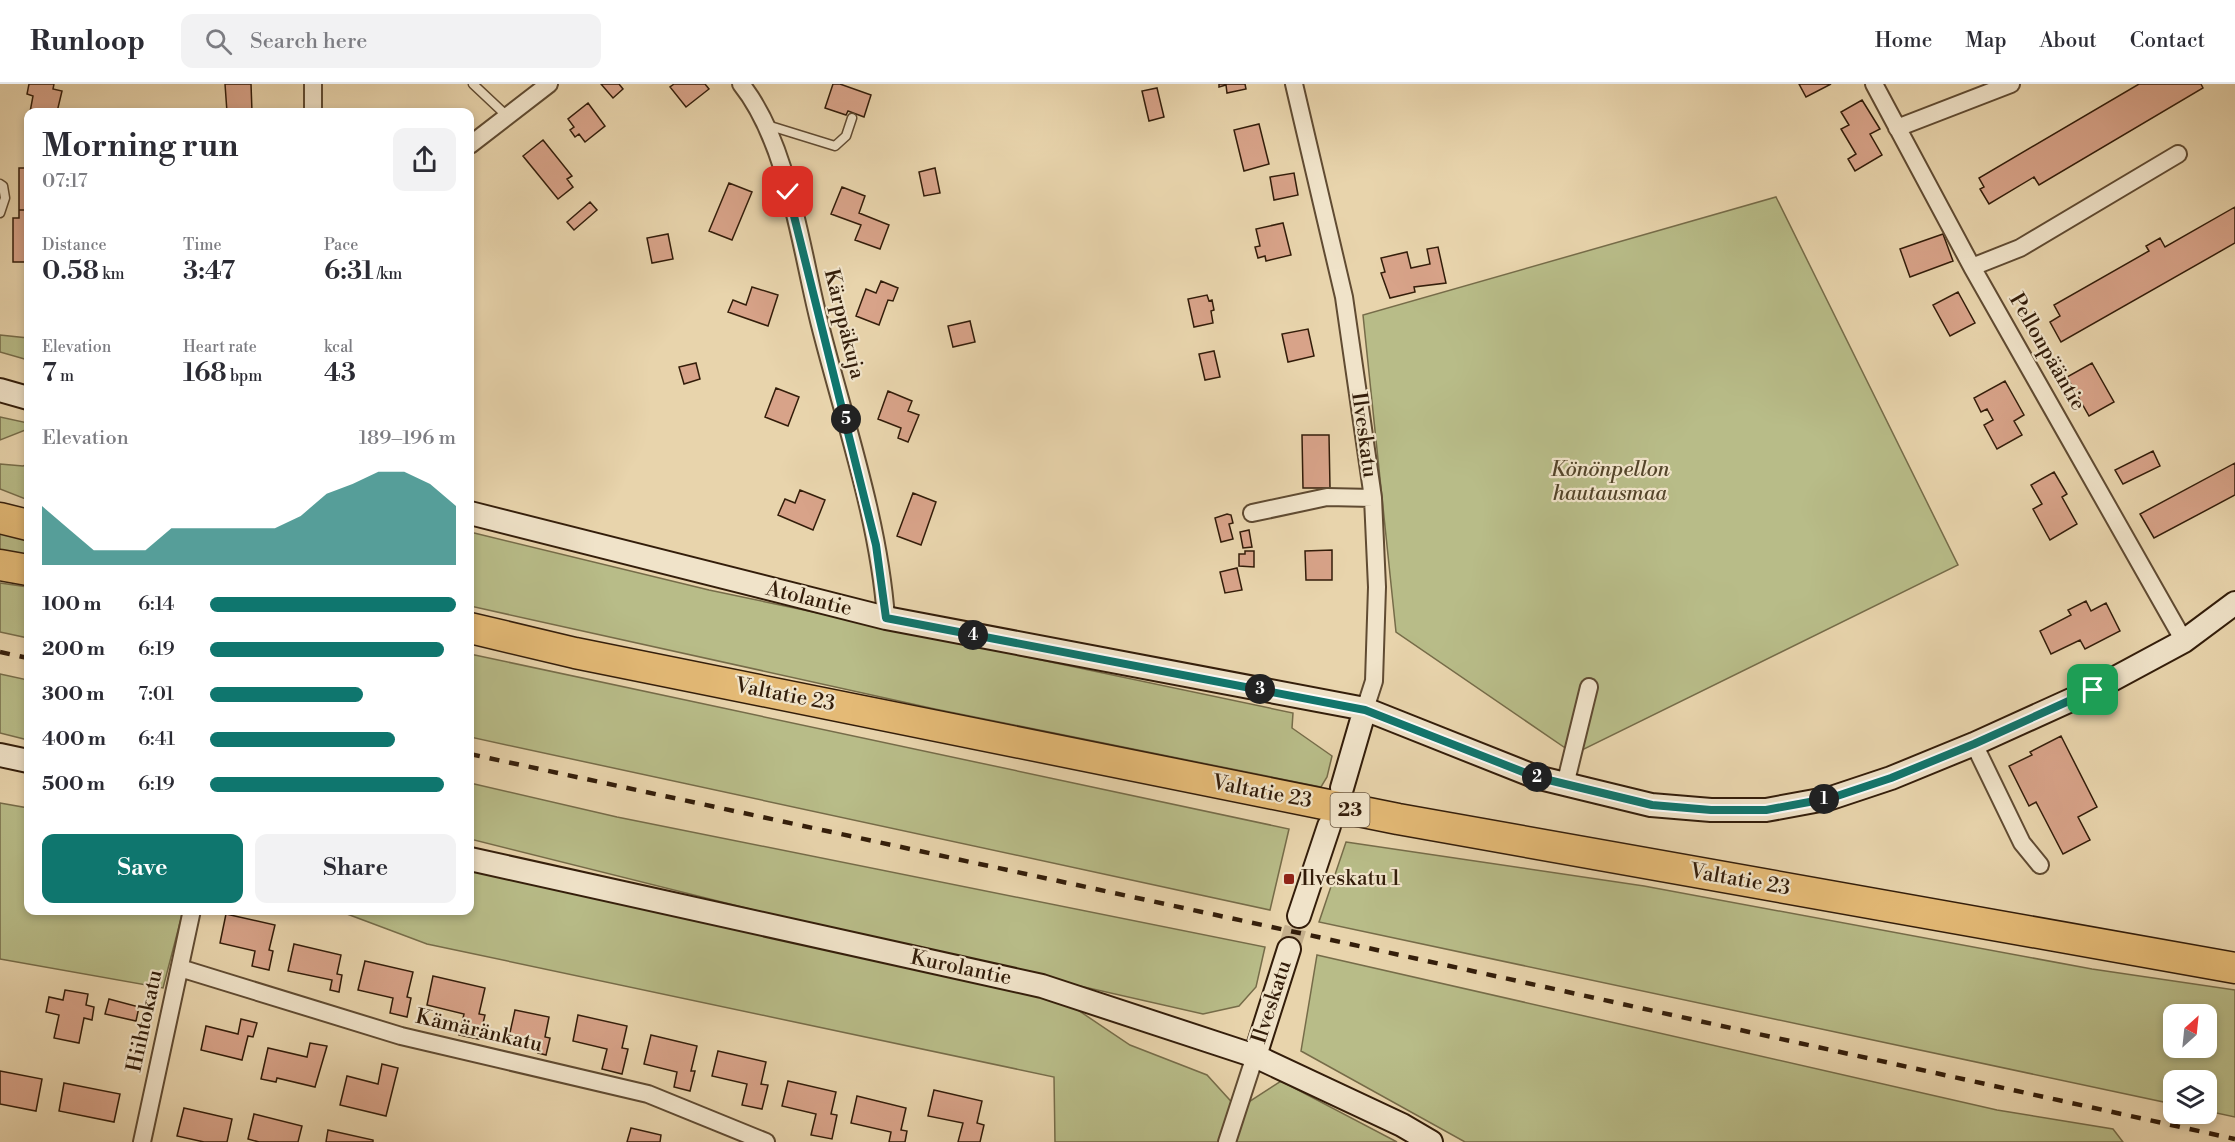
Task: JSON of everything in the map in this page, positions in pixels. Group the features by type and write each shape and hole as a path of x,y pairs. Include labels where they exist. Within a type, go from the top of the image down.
{"highway":[{"path":"0,518 24,524"},
{"path":"0,565 24,569"},
{"name":"Valtatie 23","path":"474,629 575,653 1398,819 2235,968"},
{"path":"474,637 575,653"}],"street":[{"path":"313,84 313,108"},
{"path":"474,142 549,84"},
{"name":"Kärppäkuja","path":"741,84 767,125 794,211 819,324 847,424 876,545 886,618"},
{"name":"Ilveskatu","path":"1294,84 1344,297 1373,498 1377,587 1374,681 1342,788"},
{"name":"Pellonpääntie","path":"1874,84 1972,267 2184,641"},
{"path":"1897,128 2011,84"},
{"path":"1972,267 2020,248 2178,154"},
{"path":"0,390 24,397"},
{"path":"1252,513 1328,497 1373,498"},
{"name":"Atolantie","path":"474,514 886,618 1365,710 1536,777 1652,805 1766,810 1831,798 1891,778 1974,744 2093,690 2184,641 2235,603"},
{"path":"1565,785 1589,687"},
{"path":"1974,744 2022,843 2040,865"},
{"path":"0,755 24,761"},
{"path":"1299,916 1329,826"},
{"name":"Kurolantie","path":"474,860 1042,986 1255,1056 1402,1125 1431,1142"},
{"name":"Hiihtokatu","path":"142,1142 191,915"},
{"name":"Ilveskatu","path":"1255,1056 1289,949"},
{"name":"Kämäränkatu","path":"180,968 401,1036 648,1094 766,1142"},
{"path":"1227,1142 1255,1056"}],"lane":[{"path":"473,84 507,116"},
{"path":"767,125 835,146 846,135 852,118"},
{"path":"0,184 3,186 5,198 0,213"}],"green space":[{"name":"Könönpellon hautausmaa","path":"1776,197 1958,565 1574,754 1396,632 1363,315"},
{"path":"0,335 24,338 24,359 0,352"},
{"path":"0,417 24,422 24,431 0,440"},
{"path":"0,464 24,466 24,498 0,489"},
{"path":"0,531 24,537 24,556 0,553"},
{"path":"474,533 709,590 1293,713 1292,728 1332,756 1327,777 1321,787 935,709 474,607"},
{"path":"0,583 24,586 24,637 0,632"},
{"path":"474,655 1289,829 1270,910 474,738"},
{"path":"0,674 24,679 24,739 0,733"},
{"path":"474,784 617,817 1265,947 1256,987 1239,1006 1203,1014 834,930 474,840"},
{"path":"0,803 24,807 24,915 182,915 163,988 0,959"},
{"path":"1346,842 1644,886 2092,969 2235,990 2235,1117 2217,1113 2217,1070 2163,1070 2163,1102 1319,922"},
{"path":"474,870 1042,986 1130,1045 1207,1075 1238,1109 1281,1081 1397,1142 1055,1142 1054,1077 427,944 350,915 474,915"},
{"path":"1317,955 1997,1110 2113,1129 2123,1142 1465,1142 1301,1051"}],"building":[{"path":"29,84 54,84 53,89 62,91 58,108 31,108 33,96 27,94"},
{"path":"225,84 251,84 252,108 227,108"},
{"path":"601,84 619,84 623,89 613,98"},
{"path":"674,84 705,84 709,89 686,107 670,87"},
{"path":"833,84 840,84 871,95 864,117 848,111 846,115 825,108"},
{"path":"1219,84 1245,84 1246,89 1227,93 1226,85 1219,87"},
{"path":"1799,84 1831,84 1806,97"},
{"path":"2139,84 2201,84 2203,88 2039,185 2034,177 1989,204 1980,189 1984,187 1979,178"},
{"path":"1157,88 1164,117 1149,121 1142,91"},
{"path":"1862,100 1880,129 1870,134 1882,155 1855,171 1848,159 1856,154 1841,129 1849,125 1841,112"},
{"path":"588,103 605,126 585,142 579,134 575,137 570,130 574,127 568,119"},
{"path":"1259,124 1269,164 1244,171 1234,130"},
{"path":"543,140 572,176 567,179 573,187 558,199 523,156"},
{"path":"19,168 24,168 24,210 19,210"},
{"path":"935,168 940,193 924,196 919,172"},
{"path":"1294,173 1298,195 1274,200 1270,177"},
{"path":"729,183 752,192 732,240 709,231"},
{"path":"842,187 865,196 859,213 889,225 880,249 855,240 861,225 831,214"},
{"path":"590,202 597,210 574,230 567,222"},
{"path":"2235,207 2235,243 2061,342 2050,322 2060,316 2054,305 2149,251 2146,246 2160,238 2165,247"},
{"path":"19,210 24,210 24,262 13,262 13,218 19,218"},
{"path":"1283,223 1291,255 1266,261 1265,256 1258,258 1255,247 1260,246 1256,229"},
{"path":"668,234 673,259 652,263 647,238"},
{"path":"1943,234 1953,261 1910,277 1900,249"},
{"path":"1438,247 1446,283 1414,287 1415,292 1390,298 1381,273 1385,272 1381,258 1407,252 1411,268 1430,264 1427,249"},
{"path":"881,281 898,288 893,301 888,300 879,325 856,316 866,289 876,293"},
{"path":"752,287 778,295 768,326 728,312 733,300 746,305"},
{"path":"1958,292 1975,323 1950,336 1933,305"},
{"path":"1207,295 1209,301 1212,300 1213,323 1194,327 1188,299"},
{"path":"970,321 975,342 953,347 948,326"},
{"path":"1308,329 1314,356 1288,362 1282,334"},
{"path":"1214,351 1220,377 1205,380 1199,354"},
{"path":"696,363 700,379 684,384 679,367"},
{"path":"2092,363 2114,402 2089,416 2067,377"},
{"path":"2005,381 2024,415 2014,421 2022,435 1997,449 1984,425 1993,420 1987,409 1981,412 1974,398"},
{"path":"776,388 799,397 788,426 765,417"},
{"path":"888,391 912,401 908,411 919,415 908,442 898,438 901,428 878,419"},
{"path":"1302,435 1329,435 1330,488 1303,488"},
{"path":"2153,451 2160,466 2123,484 2115,470"},
{"path":"2235,463 2235,495 2154,538 2140,514"},
{"path":"2054,472 2067,494 2062,497 2077,524 2050,540 2033,509 2042,504 2031,485"},
{"path":"800,490 825,500 813,530 778,515 785,499 795,503"},
{"path":"913,493 936,502 921,545 897,536"},
{"path":"1231,515 1233,523 1229,524 1233,539 1221,542 1215,518"},
{"path":"1249,530 1252,547 1243,548 1240,532"},
{"path":"1332,550 1332,580 1306,580 1305,551"},
{"path":"1245,551 1254,551 1254,567 1239,566 1239,554 1245,554"},
{"path":"1237,568 1242,590 1225,593 1220,572"},
{"path":"2086,601 2091,611 2106,603 2120,631 2085,649 2080,640 2051,654 2040,631 2071,615 2068,610"},
{"path":"2061,736 2097,807 2078,817 2090,840 2063,854 2036,802 2029,806 2009,766 2032,755 2030,752"},
{"path":"226,915 275,925 269,950 273,951 269,970 252,966 255,951 220,943"},
{"path":"294,944 341,955 337,974 342,975 339,992 330,990 332,980 288,971"},
{"path":"365,961 413,972 407,997 411,998 407,1017 390,1013 393,998 358,990"},
{"path":"433,976 485,988 479,1014 485,1015 479,1039 459,1035 464,1014 427,1005"},
{"path":"65,990 88,994 86,1005 94,1007 92,1020 84,1018 79,1043 54,1038 59,1015 46,1012 49,997 63,1000"},
{"path":"109,999 139,1007 136,1021 105,1014"},
{"path":"515,1010 549,1017 545,1037 550,1038 546,1055 538,1053 540,1043 509,1037"},
{"path":"578,1015 627,1026 622,1048 628,1049 622,1074 602,1069 607,1049 573,1041"},
{"path":"241,1019 257,1023 253,1037 248,1036 242,1060 201,1050 206,1026 238,1034"},
{"path":"651,1035 697,1046 691,1071 695,1071 690,1091 674,1087 677,1072 644,1064"},
{"path":"310,1043 327,1046 315,1087 277,1078 276,1082 261,1079 268,1048 307,1057"},
{"path":"718,1051 766,1062 761,1084 768,1085 762,1109 742,1105 747,1084 712,1076"},
{"path":"382,1064 398,1068 386,1116 340,1105 347,1076 378,1084"},
{"path":"0,1071 42,1079 36,1111 0,1104"},
{"path":"788,1081 836,1092 831,1114 837,1115 832,1139 811,1135 816,1114 782,1106"},
{"path":"64,1083 120,1094 114,1122 59,1111"},
{"path":"934,1090 982,1101 977,1123 984,1125 980,1142 958,1142 963,1123 928,1116"},
{"path":"857,1096 906,1108 901,1130 907,1131 905,1142 889,1142 891,1132 851,1123"},
{"path":"184,1108 232,1119 227,1142 204,1142 177,1136"},
{"path":"254,1114 302,1126 298,1142 259,1142 248,1139"},
{"path":"631,1128 661,1135 660,1142 627,1142"},
{"path":"328,1130 373,1140 373,1142 326,1142"}],"tunnel":[{"path":"1289,949 1299,916"}],"railway":[{"path":"0,652 24,657"},
{"path":"474,755 1318,937 2235,1139"}],"place":[{"name":"Ilveskatu 1","path":"1289,879"}],"route":[{"path":"788,192 819,324 847,424 876,545 886,618 1365,710 1536,777 1652,805 1711,810 1766,810 1831,798 1891,778 1974,744 2093,690"}]}
